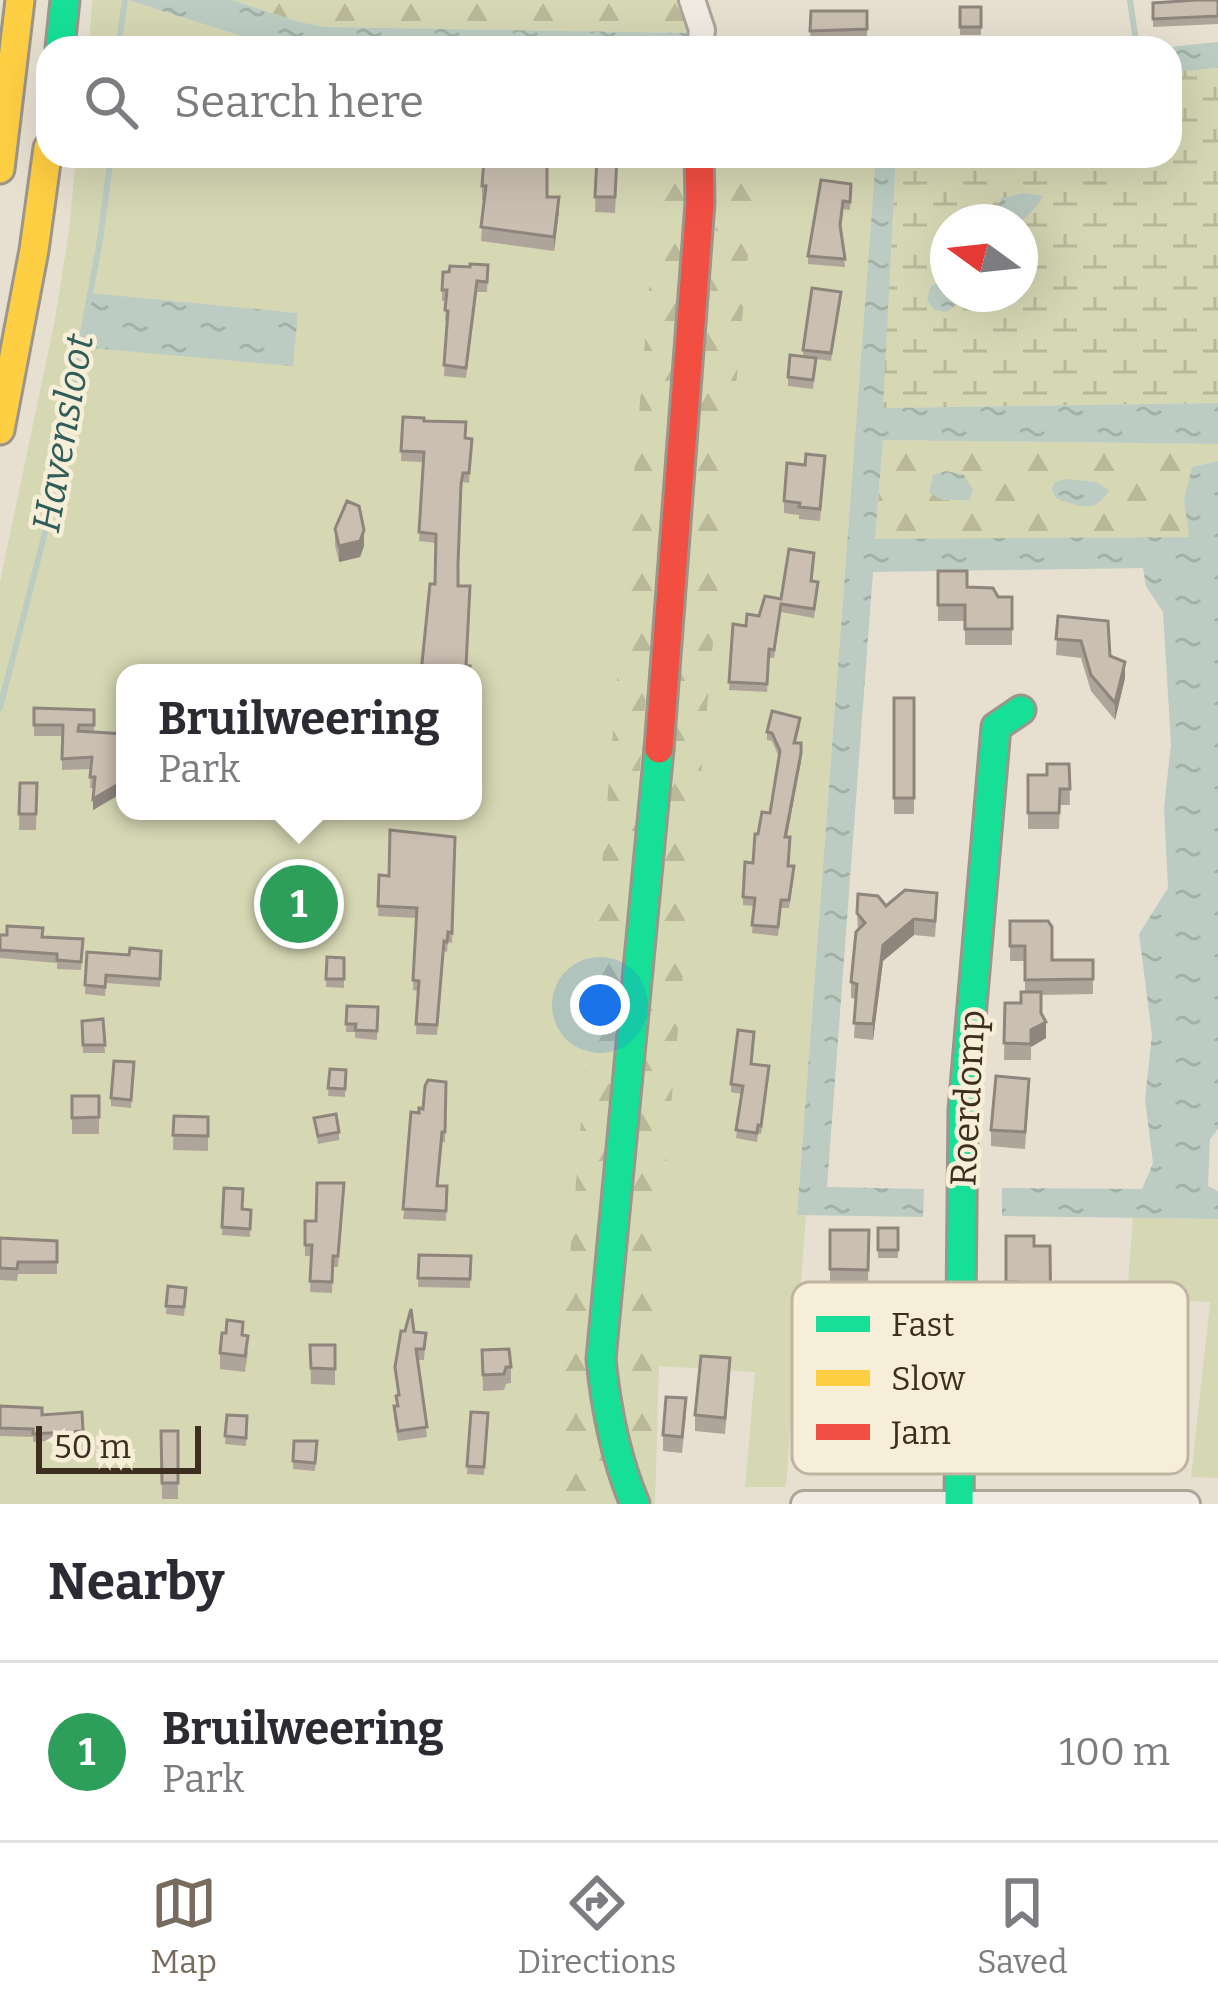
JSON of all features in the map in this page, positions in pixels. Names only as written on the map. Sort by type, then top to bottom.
[{"type":"main road","points":[[0,169],[20,0]]},
{"type":"main road","points":[[61,36],[65,0]]},
{"type":"main road","points":[[0,430],[45,168]]},
{"type":"main road","points":[[635,1504],[620,1472],[607,1422],[602,1359],[658,749],[700,168]]},
{"type":"main road","name":"Roerdomp","points":[[961,1282],[963,1110],[996,727],[1022,710]]},
{"type":"street","points":[[692,0],[700,36]]},
{"type":"street","points":[[804,1504],[1186,1504]]},
{"type":"green space","points":[[92,0],[128,0],[241,36],[90,36]]},
{"type":"green space","points":[[232,0],[697,0],[693,33],[326,27]]},
{"type":"green space","points":[[1218,68],[1218,403],[882,408],[895,168],[1182,168],[1182,71]]},
{"type":"green space","points":[[75,168],[659,168],[550,1498],[623,1501],[594,1332],[689,168],[721,168],[621,1320],[625,1414],[652,1482],[663,1196],[756,168],[875,168],[797,1214],[806,1215],[801,1282],[792,1282],[792,1405],[786,1487],[745,1487],[755,1372],[659,1366],[655,1504],[0,1504],[0,582],[55,319]],"holes":[[[90,294],[298,313],[293,365],[81,347]]]},
{"type":"green space","points":[[659,168],[689,168],[594,1332],[625,1501],[550,1499]]},
{"type":"green space","points":[[721,168],[756,168],[663,1196],[652,1486],[625,1414],[621,1320]]},
{"type":"green space","points":[[883,440],[1218,444],[1218,461],[1192,467],[1184,499],[1190,537],[875,540]]},
{"type":"green space","points":[[1133,1218],[1218,1219],[1218,1478],[1191,1477],[1210,1302],[1188,1301],[1188,1282],[1128,1282]]},
{"type":"water","points":[[128,0],[232,0],[326,27],[693,33],[693,36],[241,36]]},
{"type":"water","points":[[1218,42],[1218,68],[1182,71],[1182,46]]},
{"type":"water","points":[[875,168],[895,168],[883,408],[1218,403],[1218,444],[883,440],[875,539],[1189,537],[1184,499],[1192,467],[1218,461],[1218,1129],[1210,1139],[1208,1186],[1218,1191],[1218,1219],[1002,1216],[1002,1188],[1142,1189],[1153,1163],[1145,1099],[1152,1035],[1139,934],[1168,888],[1164,808],[1171,744],[1163,612],[1146,586],[1143,568],[873,572],[827,1187],[924,1189],[923,1217],[797,1215]]},
{"type":"water","points":[[1024,193],[1043,196],[1037,204],[999,204],[1002,198]]},
{"type":"water","points":[[90,293],[298,313],[293,366],[80,347]]},
{"type":"water","points":[[946,471],[964,475],[973,490],[969,500],[943,500],[929,493],[933,475]]},
{"type":"water","points":[[1055,482],[1096,482],[1109,490],[1098,503],[1079,506],[1056,498],[1052,489]]},
{"type":"building","points":[[1218,0],[1218,16],[1153,19],[1153,3]]},
{"type":"building","points":[[960,7],[981,7],[981,27],[960,27]]},
{"type":"building","points":[[811,11],[867,11],[867,29],[810,31]]},
{"type":"building","points":[[483,168],[547,168],[547,197],[559,197],[554,237],[481,227],[486,186],[482,186]]},
{"type":"building","points":[[596,168],[616,168],[615,197],[595,197]]},
{"type":"building","points":[[821,180],[851,184],[850,202],[843,201],[840,225],[845,259],[808,256]]},
{"type":"building","points":[[488,265],[487,282],[477,281],[466,368],[444,365],[448,311],[443,272],[449,272],[450,266]]},
{"type":"building","points":[[812,288],[841,292],[831,353],[803,350]]},
{"type":"building","points":[[790,355],[816,358],[813,380],[788,377]]},
{"type":"building","points":[[403,417],[466,422],[465,438],[472,439],[469,473],[463,473],[461,484],[458,564],[458,586],[470,586],[466,664],[422,664],[430,584],[435,584],[436,534],[419,532],[424,452],[401,451]]},
{"type":"building","points":[[806,454],[825,456],[820,509],[784,501],[787,463],[805,465]]},
{"type":"building","points":[[347,501],[359,506],[364,530],[360,541],[339,546],[335,529]]},
{"type":"building","points":[[789,549],[814,553],[811,581],[818,582],[814,609],[781,604],[774,650],[769,649],[767,684],[729,682],[733,624],[746,626],[747,614],[759,616],[765,596],[781,599]]},
{"type":"building","points":[[938,571],[967,571],[967,587],[993,588],[998,597],[1012,597],[1012,629],[965,629],[965,605],[938,605]]},
{"type":"building","points":[[1058,616],[1108,621],[1110,656],[1125,662],[1115,703],[1091,675],[1081,641],[1056,639]]},
{"type":"building","points":[[894,698],[914,698],[914,798],[894,798]]},
{"type":"building","points":[[34,708],[94,710],[94,725],[79,725],[78,731],[116,733],[116,786],[93,799],[92,757],[62,759],[63,725],[34,725]]},
{"type":"building","points":[[772,711],[800,718],[794,743],[801,743],[785,837],[790,837],[788,866],[794,866],[789,900],[781,900],[778,927],[752,925],[755,898],[743,897],[745,862],[753,863],[762,812],[770,813],[780,751],[767,732]]},
{"type":"building","points":[[1047,764],[1069,764],[1070,789],[1060,789],[1059,813],[1028,813],[1028,775],[1047,775]]},
{"type":"building","points":[[20,783],[37,783],[36,814],[19,814]]},
{"type":"building","points":[[390,830],[455,837],[452,933],[444,941],[437,1025],[416,1024],[417,908],[378,906],[379,875],[389,876]]},
{"type":"building","points":[[905,890],[937,893],[935,921],[914,919],[883,945],[873,1024],[854,1023],[857,984],[851,982],[856,932],[865,923],[857,913],[858,894],[878,896],[886,906]]},
{"type":"building","points":[[1010,921],[1048,921],[1052,960],[1093,960],[1093,979],[1025,980],[1025,946],[1010,946]]},
{"type":"building","points":[[7,926],[43,928],[42,937],[83,939],[81,962],[57,960],[57,954],[0,950],[0,935],[7,935]]},
{"type":"building","points":[[130,948],[161,951],[160,979],[106,975],[105,987],[85,985],[87,952],[129,955]]},
{"type":"building","points":[[327,957],[344,958],[344,979],[326,979]]},
{"type":"building","points":[[1021,992],[1041,992],[1046,1022],[1031,1030],[1031,1044],[1004,1043],[1005,1003],[1021,1003]]},
{"type":"building","points":[[347,1006],[378,1007],[377,1031],[355,1030],[356,1024],[346,1024]]},
{"type":"building","points":[[103,1019],[105,1045],[83,1045],[82,1021]]},
{"type":"building","points":[[738,1030],[754,1032],[751,1064],[769,1066],[757,1133],[736,1130],[743,1086],[731,1084]]},
{"type":"building","points":[[114,1061],[134,1062],[131,1100],[111,1098]]},
{"type":"building","points":[[330,1069],[346,1070],[345,1089],[328,1088]]},
{"type":"building","points":[[996,1076],[1029,1079],[1025,1132],[991,1130]]},
{"type":"building","points":[[428,1080],[446,1082],[437,1186],[447,1186],[446,1211],[403,1209],[411,1112],[423,1109]]},
{"type":"building","points":[[72,1096],[99,1096],[99,1117],[72,1118]]},
{"type":"building","points":[[336,1114],[339,1132],[318,1136],[314,1118]]},
{"type":"building","points":[[174,1116],[208,1117],[208,1136],[173,1135]]},
{"type":"building","points":[[317,1183],[344,1183],[332,1282],[310,1281],[312,1245],[305,1245],[305,1221],[316,1221]]},
{"type":"building","points":[[224,1188],[243,1189],[242,1209],[251,1210],[250,1229],[222,1227]]},
{"type":"building","points":[[878,1228],[898,1228],[898,1250],[878,1250]]},
{"type":"building","points":[[830,1230],[869,1230],[868,1270],[830,1269]]},
{"type":"building","points":[[1006,1236],[1034,1236],[1034,1246],[1050,1246],[1050,1282],[1006,1282]]},
{"type":"building","points":[[0,1238],[57,1241],[57,1262],[18,1262],[17,1269],[0,1268]]},
{"type":"building","points":[[419,1255],[471,1256],[470,1279],[418,1278]]},
{"type":"building","points":[[168,1286],[186,1288],[184,1307],[166,1306]]},
{"type":"building","points":[[411,1309],[414,1332],[426,1333],[424,1349],[416,1349],[427,1427],[398,1431],[395,1367],[401,1331],[405,1331]]},
{"type":"building","points":[[227,1320],[243,1322],[242,1335],[248,1336],[245,1356],[220,1353]]},
{"type":"building","points":[[310,1345],[335,1345],[335,1369],[311,1368]]},
{"type":"building","points":[[509,1349],[511,1367],[504,1374],[483,1375],[482,1350]]},
{"type":"building","points":[[701,1356],[730,1358],[725,1418],[695,1415]]},
{"type":"building","points":[[666,1397],[686,1398],[682,1437],[663,1435]]},
{"type":"building","points":[[0,1406],[42,1408],[42,1415],[82,1412],[83,1431],[33,1434],[33,1429],[0,1428]]},
{"type":"building","points":[[471,1412],[488,1413],[484,1467],[467,1466]]},
{"type":"building","points":[[227,1415],[247,1416],[246,1438],[225,1436]]},
{"type":"building","points":[[161,1431],[178,1431],[178,1483],[162,1483]]},
{"type":"building","points":[[294,1441],[317,1441],[315,1463],[293,1461]]},
{"type":"waterway","name":"Havensloot","points":[[120,36],[125,0]]},
{"type":"waterway","points":[[1130,0],[1135,36]]},
{"type":"waterway","name":"Havensloot","points":[[0,708],[50,513],[109,168]]},
{"type":"traffic: fast","points":[[61,36],[65,0]]},
{"type":"traffic: fast","points":[[961,1282],[963,1110],[996,727],[1021,710]]},
{"type":"traffic: fast","points":[[635,1504],[612,1433],[601,1359],[659,749]]},
{"type":"traffic: fast","points":[[959,1474],[959,1502]]},
{"type":"traffic: slow","points":[[0,169],[20,0]]},
{"type":"traffic: slow","points":[[0,430],[45,168]]},
{"type":"traffic: jam","points":[[659,749],[699,168]]},
{"type":"place","name":"Bruilweering","points":[[299,904]]}]
